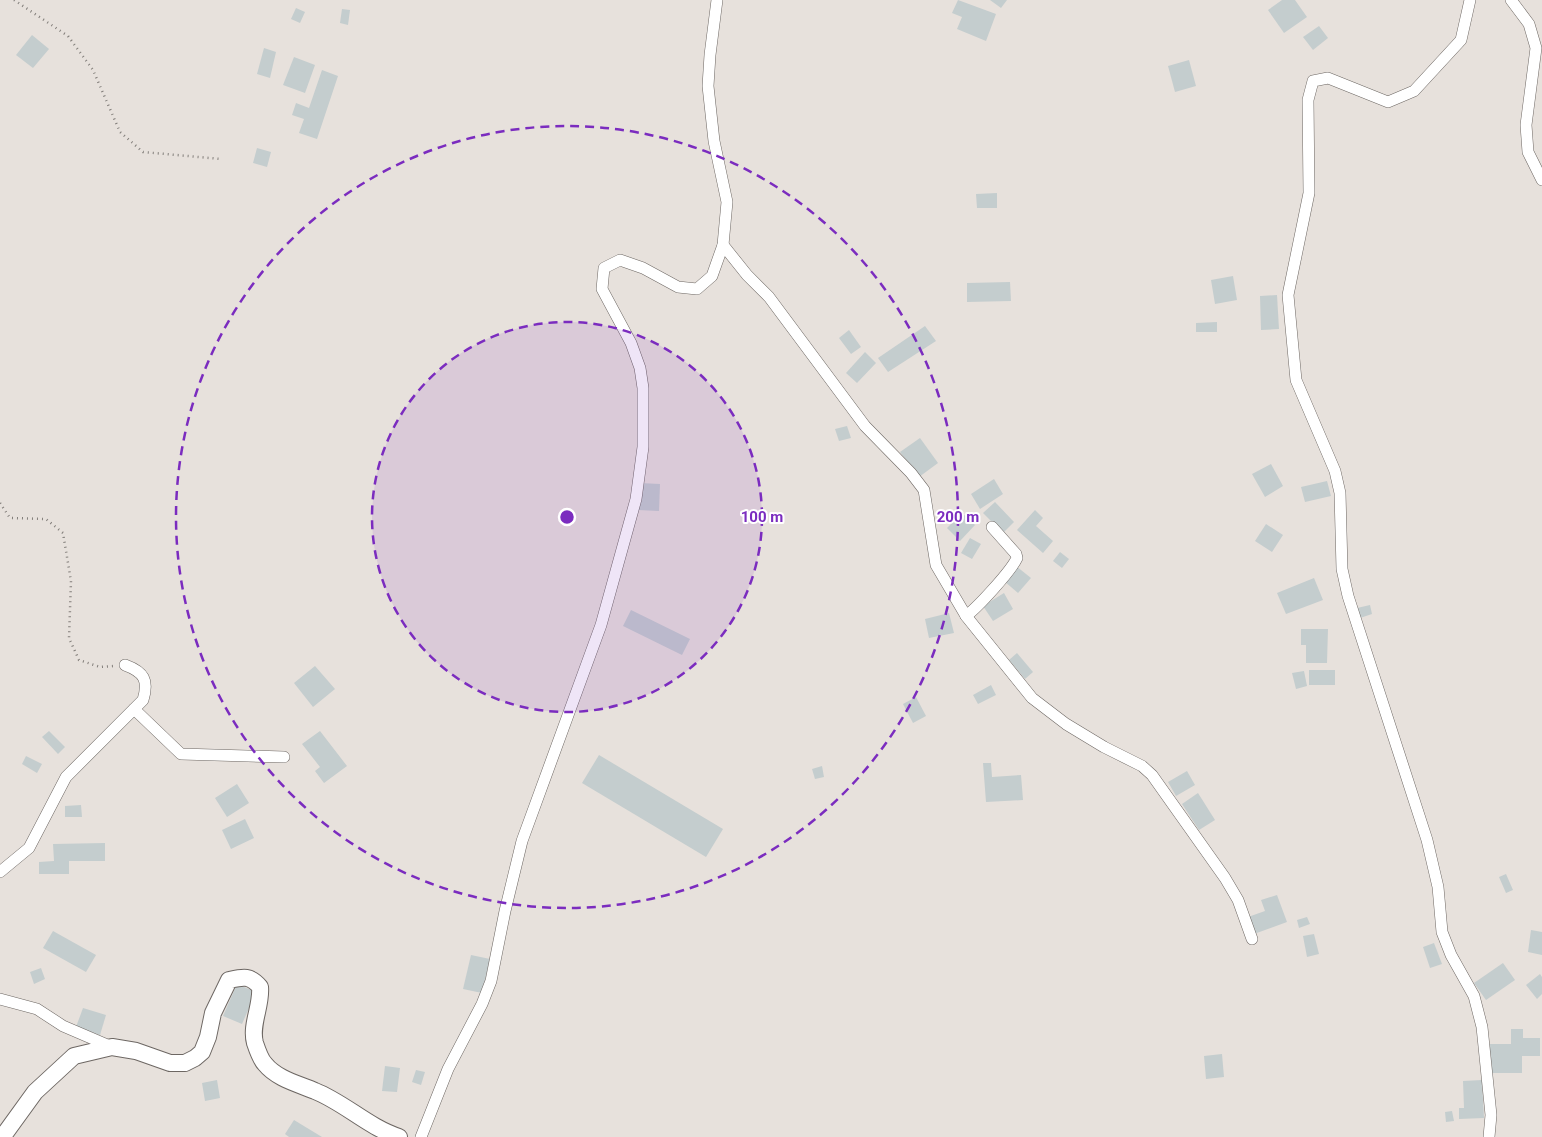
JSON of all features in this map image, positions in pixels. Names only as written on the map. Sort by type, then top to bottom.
[{"type":"street","points":[[422,1137],[448,1069],[482,1004],[491,981],[522,841],[601,625],[636,499],[643,447],[643,388],[640,368],[631,342],[602,289],[604,268],[620,260],[643,268],[678,286],[697,289],[712,276],[723,245],[727,202],[714,142],[708,86],[717,0]]},
{"type":"street","points":[[1470,0],[1461,40],[1414,91],[1388,102],[1328,78],[1313,81],[1308,100],[1308,193],[1288,295],[1296,380],[1335,471],[1338,486],[1342,569],[1348,596],[1427,840],[1438,887],[1442,932],[1451,955],[1474,996],[1482,1027],[1491,1115],[1489,1137]]},
{"type":"street","points":[[1511,0],[1529,24],[1536,48],[1526,125],[1528,152],[1542,180]]},
{"type":"street","points":[[723,245],[747,275],[769,297],[865,426],[911,473],[924,490],[936,565],[966,616],[1032,698],[1066,724],[1104,747],[1142,766],[1152,775],[1225,878],[1238,900],[1252,938]]},
{"type":"street","points":[[966,616],[974,610],[1017,558],[1016,554],[992,527]]},
{"type":"street","points":[[0,872],[29,848],[66,778],[144,700],[147,689],[144,676],[135,669],[125,666]]},
{"type":"street","points":[[134,709],[181,754],[284,757]]},
{"type":"street","points":[[0,999],[37,1009],[63,1026],[112,1047],[136,1051],[170,1063],[185,1063],[202,1052],[208,1037],[213,1013],[229,980],[251,978],[260,986],[261,996],[256,1022],[255,1042],[265,1064],[286,1080],[315,1090],[337,1101],[364,1120],[385,1132],[399,1137]]},
{"type":"street","points":[[0,1136],[6,1132],[35,1092],[74,1056],[112,1047]]},
{"type":"path","points":[[14,0],[68,36],[93,70],[120,132],[144,152],[221,159]]},
{"type":"path","points":[[0,503],[10,518],[46,519],[63,533],[71,580],[69,638],[79,660],[100,667],[125,666]]},
{"type":"building","points":[[958,0],[996,14],[986,41],[957,29],[962,17],[952,13]]},
{"type":"building","points":[[990,0],[1007,0],[1001,8]]},
{"type":"building","points":[[1282,0],[1295,0],[1307,17],[1284,33],[1268,10]]},
{"type":"building","points":[[296,8],[305,12],[300,23],[291,19]]},
{"type":"building","points":[[342,9],[350,10],[348,25],[340,23]]},
{"type":"building","points":[[1319,26],[1328,38],[1313,50],[1303,37]]},
{"type":"building","points":[[32,35],[49,49],[33,68],[16,55]]},
{"type":"building","points":[[264,48],[276,52],[270,78],[257,74]]},
{"type":"building","points":[[294,57],[315,65],[305,93],[283,85]]},
{"type":"building","points":[[1189,60],[1196,86],[1175,92],[1168,66]]},
{"type":"building","points":[[322,70],[338,76],[317,139],[299,133],[304,119],[292,115],[296,103],[309,108]]},
{"type":"building","points":[[257,148],[271,152],[267,167],[253,163]]},
{"type":"building","points":[[997,193],[997,208],[977,208],[976,194]]},
{"type":"building","points":[[1233,276],[1237,300],[1215,304],[1211,280]]},
{"type":"building","points":[[1010,282],[1011,301],[967,302],[967,283]]},
{"type":"building","points":[[1277,295],[1279,329],[1261,330],[1260,296]]},
{"type":"building","points":[[1217,322],[1217,332],[1196,332],[1196,323]]},
{"type":"building","points":[[925,326],[936,341],[888,372],[878,358]]},
{"type":"building","points":[[849,330],[861,347],[851,354],[839,338]]},
{"type":"building","points":[[865,352],[876,363],[857,383],[846,373]]},
{"type":"building","points":[[847,426],[851,438],[839,441],[835,429]]},
{"type":"building","points":[[920,438],[938,463],[919,477],[900,452]]},
{"type":"building","points":[[1271,464],[1283,486],[1265,497],[1252,474]]},
{"type":"building","points":[[994,479],[1003,494],[980,509],[971,494]]},
{"type":"building","points":[[1327,481],[1331,496],[1305,502],[1301,487]]},
{"type":"building","points":[[639,483],[660,484],[659,511],[638,510]]},
{"type":"building","points":[[995,502],[1014,522],[1003,533],[983,513]]},
{"type":"building","points":[[1035,510],[1043,518],[1036,526],[1053,541],[1043,553],[1017,530]]},
{"type":"building","points":[[962,513],[975,525],[960,541],[947,528]]},
{"type":"building","points":[[1266,524],[1283,535],[1272,552],[1255,541]]},
{"type":"building","points":[[970,538],[981,544],[972,559],[961,553]]},
{"type":"building","points":[[1060,552],[1069,559],[1062,568],[1053,561]]},
{"type":"building","points":[[1016,566],[1031,578],[1018,593],[1004,581]]},
{"type":"building","points":[[1314,578],[1323,600],[1286,614],[1277,593]]},
{"type":"building","points":[[1004,593],[1013,609],[993,621],[983,606]]},
{"type":"building","points":[[1370,605],[1372,614],[1360,618],[1357,608]]},
{"type":"building","points":[[631,610],[690,639],[682,655],[623,626]]},
{"type":"building","points":[[949,613],[954,633],[929,638],[925,619]]},
{"type":"building","points":[[1301,629],[1328,629],[1327,663],[1306,663],[1306,645],[1301,645]]},
{"type":"building","points":[[1017,653],[1033,672],[1025,679],[1009,660]]},
{"type":"building","points":[[315,666],[335,689],[313,707],[294,683]]},
{"type":"building","points":[[1309,670],[1335,670],[1335,685],[1309,685]]},
{"type":"building","points":[[1304,671],[1307,686],[1296,689],[1292,673]]},
{"type":"building","points":[[991,685],[996,695],[978,704],[973,695]]},
{"type":"building","points":[[916,697],[926,716],[913,723],[903,704]]},
{"type":"building","points":[[49,731],[65,747],[58,754],[42,737]]},
{"type":"building","points":[[320,731],[347,766],[324,783],[315,771],[320,767],[302,744]]},
{"type":"building","points":[[599,755],[723,829],[706,857],[582,783]]},
{"type":"building","points":[[26,756],[42,764],[37,773],[22,764]]},
{"type":"building","points":[[983,763],[991,763],[992,777],[1021,775],[1023,800],[986,802]]},
{"type":"building","points":[[822,766],[824,777],[815,779],[812,769]]},
{"type":"building","points":[[1187,771],[1195,785],[1176,796],[1168,782]]},
{"type":"building","points":[[237,784],[249,803],[227,817],[215,798]]},
{"type":"building","points":[[1198,793],[1215,820],[1199,830],[1182,804]]},
{"type":"building","points":[[81,805],[82,817],[65,817],[65,806]]},
{"type":"building","points":[[245,819],[254,838],[231,849],[222,830]]},
{"type":"building","points":[[105,843],[105,861],[69,861],[69,874],[39,874],[39,862],[54,861],[53,844]]},
{"type":"building","points":[[1506,874],[1513,890],[1506,893],[1499,877]]},
{"type":"building","points":[[1277,895],[1287,922],[1254,934],[1248,917],[1265,911],[1261,900]]},
{"type":"building","points":[[1307,917],[1310,924],[1299,928],[1297,920]]},
{"type":"building","points":[[1531,930],[1542,932],[1542,955],[1528,952]]},
{"type":"building","points":[[53,931],[96,955],[86,972],[43,948]]},
{"type":"building","points":[[1314,934],[1319,954],[1307,957],[1303,936]]},
{"type":"building","points":[[1434,943],[1442,964],[1430,968],[1423,947]]},
{"type":"building","points":[[471,955],[490,959],[482,993],[463,989]]},
{"type":"building","points":[[1503,963],[1515,980],[1486,1000],[1474,983]]},
{"type":"building","points":[[41,968],[45,979],[34,984],[30,972]]},
{"type":"building","points":[[1540,974],[1542,977],[1542,994],[1537,999],[1526,985]]},
{"type":"building","points":[[237,984],[256,992],[242,1024],[223,1016]]},
{"type":"building","points":[[83,1008],[106,1015],[100,1035],[76,1027]]},
{"type":"building","points":[[1511,1029],[1523,1029],[1523,1038],[1540,1038],[1540,1056],[1522,1056],[1522,1073],[1489,1073],[1489,1044],[1511,1044]]},
{"type":"building","points":[[1222,1054],[1224,1077],[1206,1079],[1204,1056]]},
{"type":"building","points":[[385,1066],[400,1068],[397,1092],[382,1091]]},
{"type":"building","points":[[416,1070],[425,1072],[421,1085],[412,1082]]},
{"type":"building","points":[[217,1080],[220,1098],[205,1101],[202,1083]]},
{"type":"building","points":[[1482,1080],[1484,1118],[1459,1119],[1459,1108],[1464,1108],[1463,1081]]},
{"type":"building","points":[[1452,1111],[1454,1121],[1446,1122],[1445,1112]]},
{"type":"building","points":[[294,1120],[322,1137],[289,1137],[285,1134]]}]
